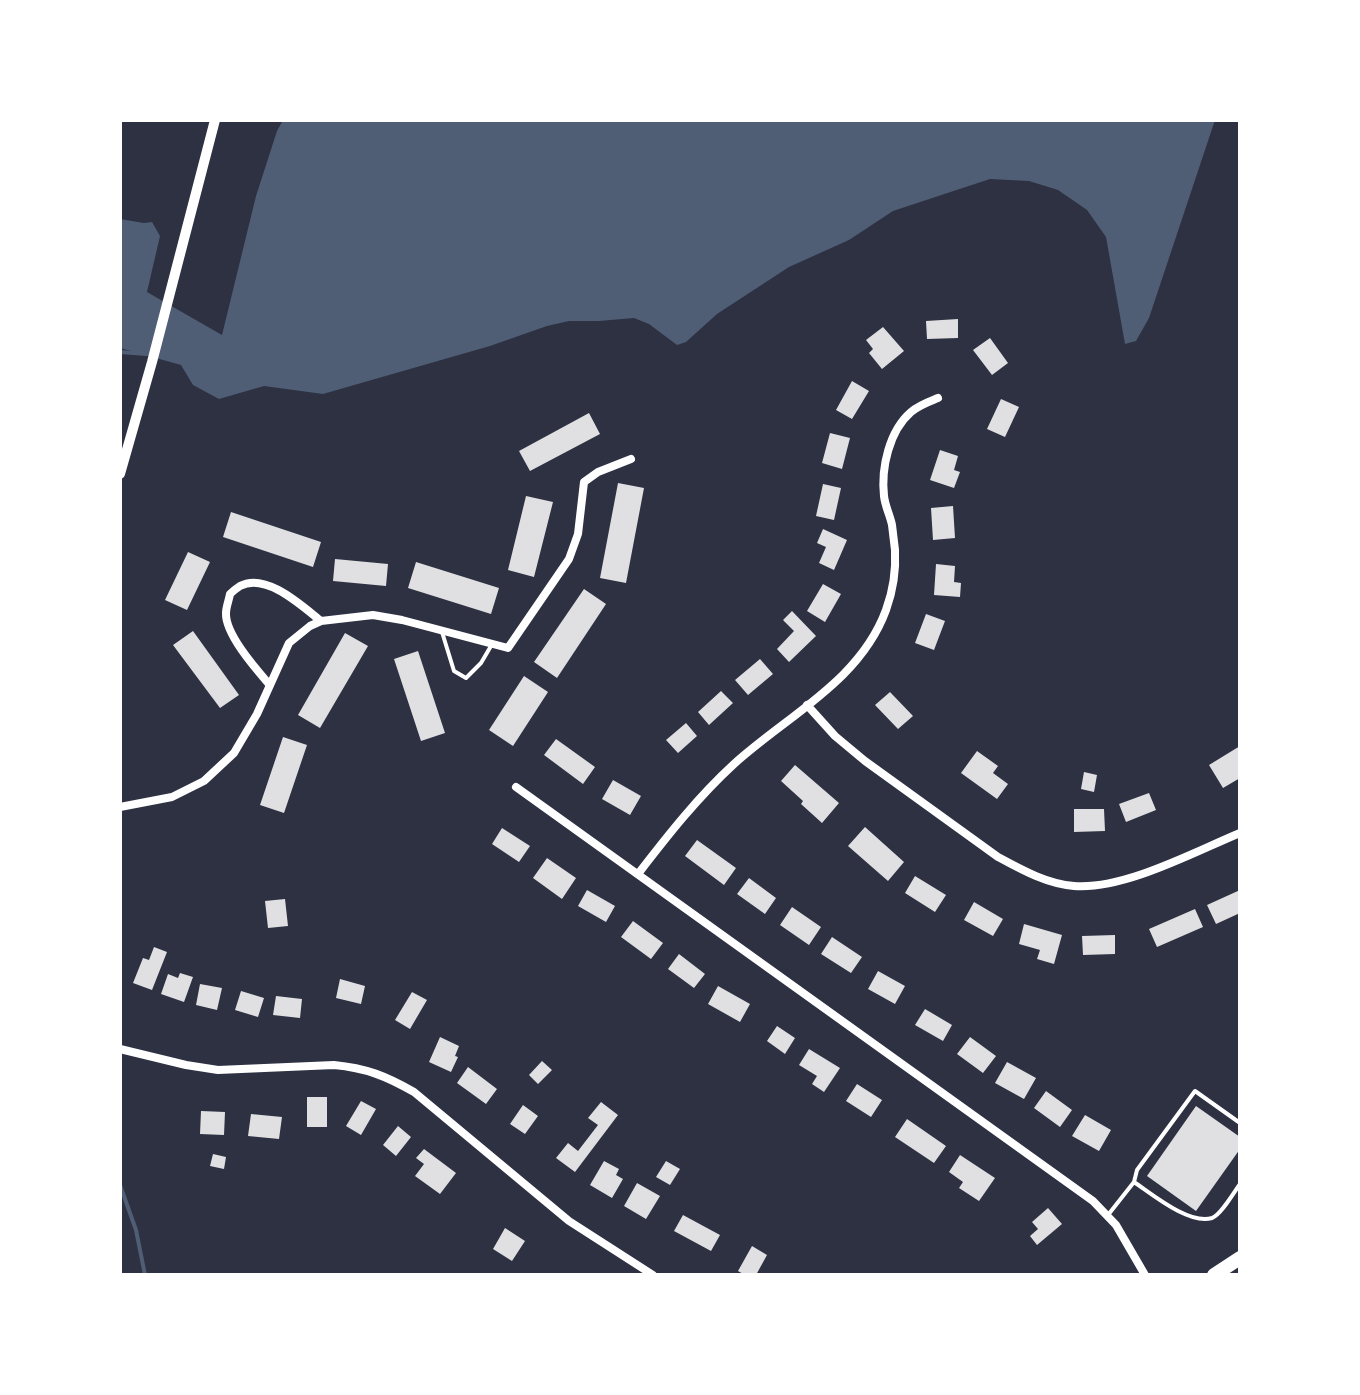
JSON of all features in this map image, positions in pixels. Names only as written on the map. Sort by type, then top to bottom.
[{"type":"main road","points":[[1214,1275],[1240,1258]]},
{"type":"street","points":[[120,474],[215,120]]},
{"type":"street","points":[[638,874],[702,794],[840,678],[872,639],[887,609],[893,581],[895,553],[892,525],[884,499],[886,455],[894,435],[909,414],[938,398]]},
{"type":"street","points":[[120,807],[172,797],[204,781],[234,753],[257,714],[289,643],[321,621],[373,615],[508,648],[569,559],[578,534],[584,482],[598,472],[631,459]]},
{"type":"street","points":[[269,684],[234,637],[225,615],[230,594],[243,584],[267,584],[321,621]]},
{"type":"street","points":[[807,705],[835,736],[865,761],[998,857],[1049,881],[1074,886],[1106,885],[1136,876],[1240,833]]},
{"type":"street","points":[[516,787],[1093,1201],[1126,1239],[1145,1275]]},
{"type":"street","points":[[120,1049],[218,1070],[334,1065],[387,1076],[414,1092],[569,1221],[653,1275]]},
{"type":"lane","points":[[441,630],[454,671],[466,678],[481,663],[492,644]]},
{"type":"lane","points":[[1108,1215],[1195,1091],[1240,1123]]},
{"type":"lane","points":[[1134,1182],[1179,1213],[1206,1218],[1219,1214],[1240,1184]]},
{"type":"water","points":[[283,120],[1215,120],[1149,318],[1136,341],[1125,344],[1106,237],[1087,210],[1058,190],[1029,181],[990,179],[893,211],[849,240],[789,267],[717,314],[686,342],[677,345],[649,324],[634,318],[569,321],[323,394],[264,386],[219,399],[193,385],[181,365],[120,348],[120,219],[152,222],[160,236],[147,292],[222,335],[256,196]]},
{"type":"building","points":[[958,319],[958,338],[927,339],[926,321]]},
{"type":"building","points":[[883,327],[904,351],[882,369],[869,353],[873,349],[866,340]]},
{"type":"building","points":[[990,338],[1008,363],[992,375],[973,350]]},
{"type":"building","points":[[852,381],[869,391],[852,419],[836,410]]},
{"type":"building","points":[[1001,399],[1019,407],[1005,437],[987,429]]},
{"type":"building","points":[[589,413],[600,434],[530,471],[519,451]]},
{"type":"building","points":[[830,433],[850,438],[842,469],[822,463]]},
{"type":"building","points":[[940,450],[958,456],[954,470],[960,472],[954,488],[930,480]]},
{"type":"building","points":[[618,483],[644,488],[626,583],[600,578]]},
{"type":"building","points":[[823,484],[841,488],[834,520],[816,516]]},
{"type":"building","points":[[526,496],[553,502],[534,577],[508,570]]},
{"type":"building","points":[[953,506],[955,538],[933,540],[931,508]]},
{"type":"building","points":[[231,512],[321,542],[313,567],[223,537]]},
{"type":"building","points":[[823,529],[847,540],[834,570],[819,563],[826,547],[817,543]]},
{"type":"building","points":[[188,552],[210,562],[187,610],[165,600]]},
{"type":"building","points":[[335,559],[388,564],[386,586],[333,581]]},
{"type":"building","points":[[416,562],[499,588],[491,614],[408,588]]},
{"type":"building","points":[[936,564],[955,566],[954,582],[961,583],[960,597],[934,595]]},
{"type":"building","points":[[823,584],[841,594],[825,622],[807,611]]},
{"type":"building","points":[[584,589],[606,604],[557,678],[534,662]]},
{"type":"building","points":[[792,611],[816,636],[789,662],[777,649],[794,631],[783,620]]},
{"type":"building","points":[[926,614],[945,621],[934,650],[915,643]]},
{"type":"building","points":[[193,631],[239,695],[220,708],[173,645]]},
{"type":"building","points":[[345,633],[368,646],[320,728],[298,715]]},
{"type":"building","points":[[418,651],[445,733],[421,741],[394,659]]},
{"type":"building","points":[[760,659],[773,674],[748,695],[735,680]]},
{"type":"building","points":[[524,676],[548,692],[513,746],[489,730]]},
{"type":"building","points":[[721,691],[733,703],[709,725],[698,712]]},
{"type":"building","points":[[890,692],[913,716],[898,729],[875,705]]},
{"type":"building","points":[[686,723],[697,736],[678,753],[666,740]]},
{"type":"building","points":[[283,737],[307,745],[284,813],[260,805]]},
{"type":"building","points":[[556,739],[595,767],[583,784],[544,755]]},
{"type":"building","points":[[1240,746],[1240,778],[1223,788],[1209,765]]},
{"type":"building","points":[[977,751],[998,766],[993,773],[1008,784],[997,799],[961,773]]},
{"type":"building","points":[[795,765],[839,803],[822,823],[781,781]]},
{"type":"building","points":[[1084,772],[1097,775],[1094,792],[1081,789]]},
{"type":"building","points":[[613,780],[641,796],[630,815],[602,799]]},
{"type":"building","points":[[1149,793],[1156,810],[1126,822],[1119,804]]},
{"type":"building","points":[[1074,809],[1104,809],[1105,831],[1074,832]]},
{"type":"building","points":[[865,827],[904,862],[888,881],[848,846]]},
{"type":"building","points":[[502,828],[530,846],[519,862],[492,844]]},
{"type":"building","points":[[697,840],[736,868],[724,885],[685,856]]},
{"type":"building","points":[[547,858],[576,878],[562,899],[533,878]]},
{"type":"building","points":[[915,876],[946,895],[935,912],[905,893]]},
{"type":"building","points":[[749,878],[776,898],[765,914],[737,894]]},
{"type":"building","points":[[587,890],[615,906],[606,922],[578,906]]},
{"type":"building","points":[[1240,890],[1240,913],[1216,924],[1207,905]]},
{"type":"building","points":[[285,899],[288,926],[268,928],[265,901]]},
{"type":"building","points":[[974,902],[1003,919],[993,936],[964,920]]},
{"type":"building","points":[[792,907],[821,927],[809,945],[780,925]]},
{"type":"building","points":[[1195,909],[1203,927],[1157,947],[1149,929]]},
{"type":"building","points":[[633,921],[663,943],[651,959],[621,937]]},
{"type":"building","points":[[1024,924],[1062,935],[1054,964],[1037,959],[1040,950],[1019,944]]},
{"type":"building","points":[[1115,935],[1115,954],[1083,955],[1082,936]]},
{"type":"building","points":[[832,937],[862,957],[851,973],[821,954]]},
{"type":"building","points":[[154,947],[167,952],[152,990],[133,983],[143,958],[149,960]]},
{"type":"building","points":[[679,954],[705,974],[694,988],[668,969]]},
{"type":"building","points":[[878,971],[905,986],[895,1004],[868,989]]},
{"type":"building","points":[[180,973],[193,977],[184,1002],[161,994],[168,974],[178,978]]},
{"type":"building","points":[[340,979],[365,986],[361,1004],[336,998]]},
{"type":"building","points":[[200,984],[222,988],[217,1010],[196,1005]]},
{"type":"building","points":[[718,986],[750,1004],[740,1022],[708,1004]]},
{"type":"building","points":[[241,991],[264,998],[258,1017],[235,1010]]},
{"type":"building","points":[[412,992],[427,1000],[410,1029],[395,1020]]},
{"type":"building","points":[[276,996],[302,999],[300,1018],[273,1015]]},
{"type":"building","points":[[925,1009],[952,1025],[943,1041],[915,1025]]},
{"type":"building","points":[[777,1026],[795,1038],[785,1054],[767,1041]]},
{"type":"building","points":[[440,1037],[459,1046],[451,1072],[429,1062]]},
{"type":"building","points":[[970,1037],[996,1056],[983,1073],[957,1054]]},
{"type":"building","points":[[809,1049],[840,1068],[824,1092],[812,1084],[817,1076],[799,1065]]},
{"type":"building","points":[[542,1061],[552,1070],[538,1084],[529,1075]]},
{"type":"building","points":[[1007,1062],[1036,1078],[1024,1099],[995,1083]]},
{"type":"building","points":[[468,1067],[497,1089],[486,1104],[457,1083]]},
{"type":"building","points":[[857,1084],[882,1100],[871,1117],[846,1101]]},
{"type":"building","points":[[1046,1091],[1072,1110],[1060,1127],[1034,1108]]},
{"type":"building","points":[[307,1097],[327,1097],[327,1127],[307,1127]]},
{"type":"building","points":[[361,1101],[376,1109],[361,1135],[346,1126]]},
{"type":"building","points":[[601,1102],[618,1115],[575,1172],[556,1158],[568,1143],[578,1151],[598,1125],[588,1118]]},
{"type":"building","points":[[523,1105],[538,1116],[525,1134],[510,1124]]},
{"type":"building","points":[[1196,1106],[1240,1137],[1240,1149],[1196,1211],[1147,1176]]},
{"type":"building","points":[[201,1111],[225,1112],[224,1135],[200,1134]]},
{"type":"building","points":[[251,1114],[282,1117],[279,1139],[248,1136]]},
{"type":"building","points":[[1085,1115],[1111,1130],[1099,1151],[1072,1136]]},
{"type":"building","points":[[907,1119],[946,1146],[934,1163],[895,1137]]},
{"type":"building","points":[[398,1126],[411,1137],[396,1156],[383,1145]]},
{"type":"building","points":[[424,1149],[456,1173],[440,1194],[415,1176],[424,1164],[416,1158]]},
{"type":"building","points":[[213,1154],[226,1157],[224,1169],[210,1166]]},
{"type":"building","points":[[960,1155],[995,1178],[979,1201],[959,1188],[963,1182],[949,1172]]},
{"type":"building","points":[[604,1161],[619,1169],[616,1175],[623,1179],[612,1198],[590,1185]]},
{"type":"building","points":[[666,1161],[680,1169],[670,1185],[656,1177]]},
{"type":"building","points":[[637,1183],[660,1196],[646,1219],[624,1206]]},
{"type":"building","points":[[1048,1208],[1062,1224],[1037,1245],[1030,1236],[1038,1229],[1032,1222]]},
{"type":"building","points":[[683,1215],[720,1235],[711,1251],[674,1231]]},
{"type":"building","points":[[505,1228],[525,1241],[512,1261],[493,1249]]},
{"type":"building","points":[[752,1246],[767,1255],[756,1275],[745,1275],[738,1271]]},
{"type":"waterway","points":[[120,352],[146,354]]},
{"type":"waterway","points":[[120,1185],[136,1230],[145,1275]]}]
